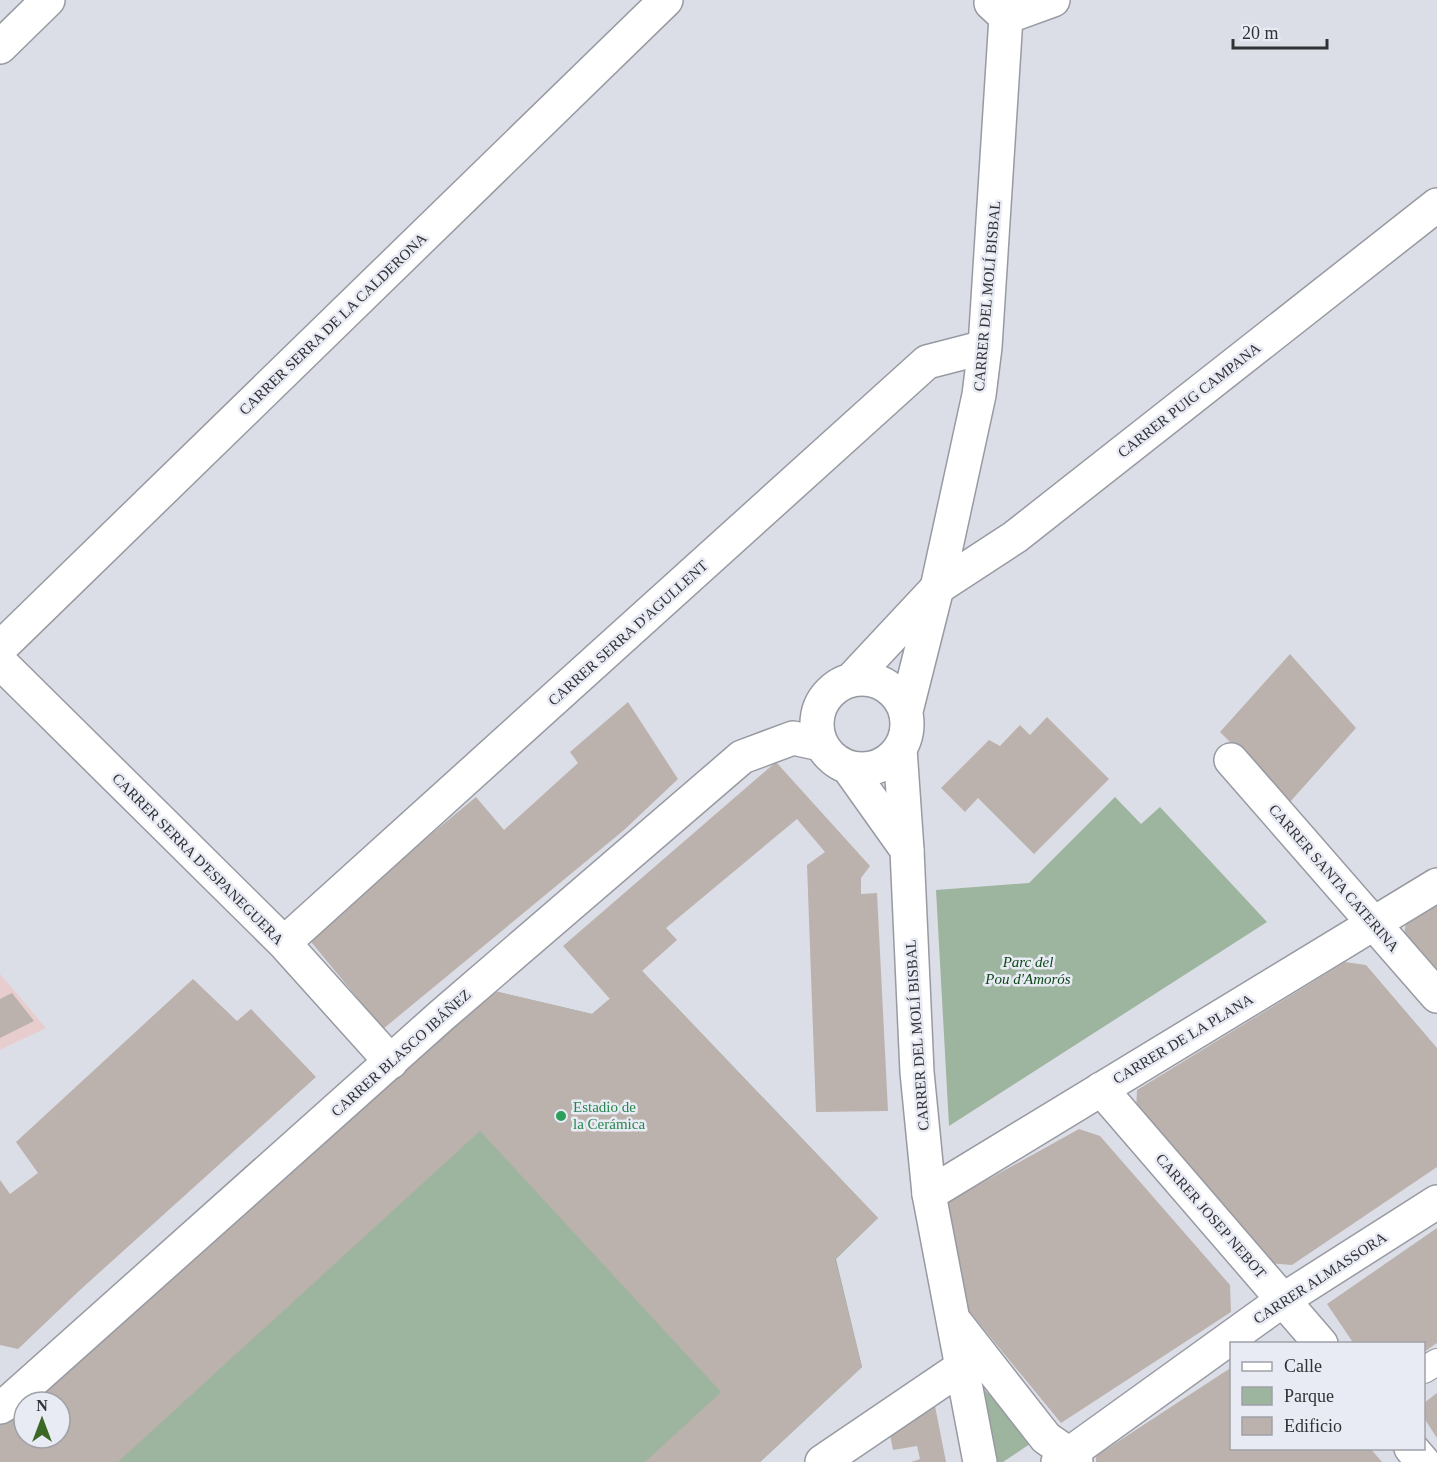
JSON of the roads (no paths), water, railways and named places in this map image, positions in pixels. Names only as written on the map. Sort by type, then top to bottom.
[{"type":"street","points":[[0,47],[48,0]]},
{"type":"street","name":"CARRER SERRA DE LA CALDERONA","points":[[0,648],[666,0]]},
{"type":"street","points":[[1000,6],[1053,0]]},
{"type":"street","name":"CARRER DEL MOLÍ BISBAL","points":[[906,711],[937,588],[979,395],[985,347],[1000,6]]},
{"type":"street","name":"CARRER PUIG CAMPANA","points":[[937,588],[1015,537],[1437,205]]},
{"type":"street","name":"CARRER SERRA D'AGULLENT","points":[[284,943],[927,362],[985,347]]},
{"type":"street","points":[[851,680],[937,588]]},
{"type":"street","name":"CARRER SERRA D'ESPANEGUERA","points":[[0,662],[284,943],[391,1062]]},
{"type":"street","points":[[848,767],[863,770],[877,767],[890,760],[900,749],[907,730],[906,711],[900,698],[890,688],[865,678],[839,685],[828,694],[817,718],[817,731],[821,744],[828,754],[848,767],[907,850]]},
{"type":"street","name":"CARRER BLASCO IBÁÑEZ","points":[[3,1397],[742,757],[793,738],[821,744]]},
{"type":"street","name":"CARRER DEL MOLÍ BISBAL","points":[[900,749],[917,1072],[930,1194],[980,1462]]},
{"type":"street","name":"CARRER SANTA CATERINA","points":[[1231,760],[1437,996]]},
{"type":"street","name":"CARRER DE LA PLANA","points":[[930,1194],[1437,885]]},
{"type":"street","name":"CARRER JOSEP NEBOT","points":[[1101,1089],[1319,1342]]},
{"type":"street","name":"CARRER ALMASSORA","points":[[1068,1459],[1283,1300],[1437,1202]]},
{"type":"street","points":[[952,1318],[1046,1438],[1068,1459]]},
{"type":"street","points":[[822,1462],[962,1366]]},
{"type":"street","points":[[1412,1450],[1423,1462]]},
{"type":"place","name":"Estadio de la Cerámica","points":[[561,1116]]},
{"type":"park label","name":"Parc del Pou d'Amorós","points":[[1028,970]]}]
